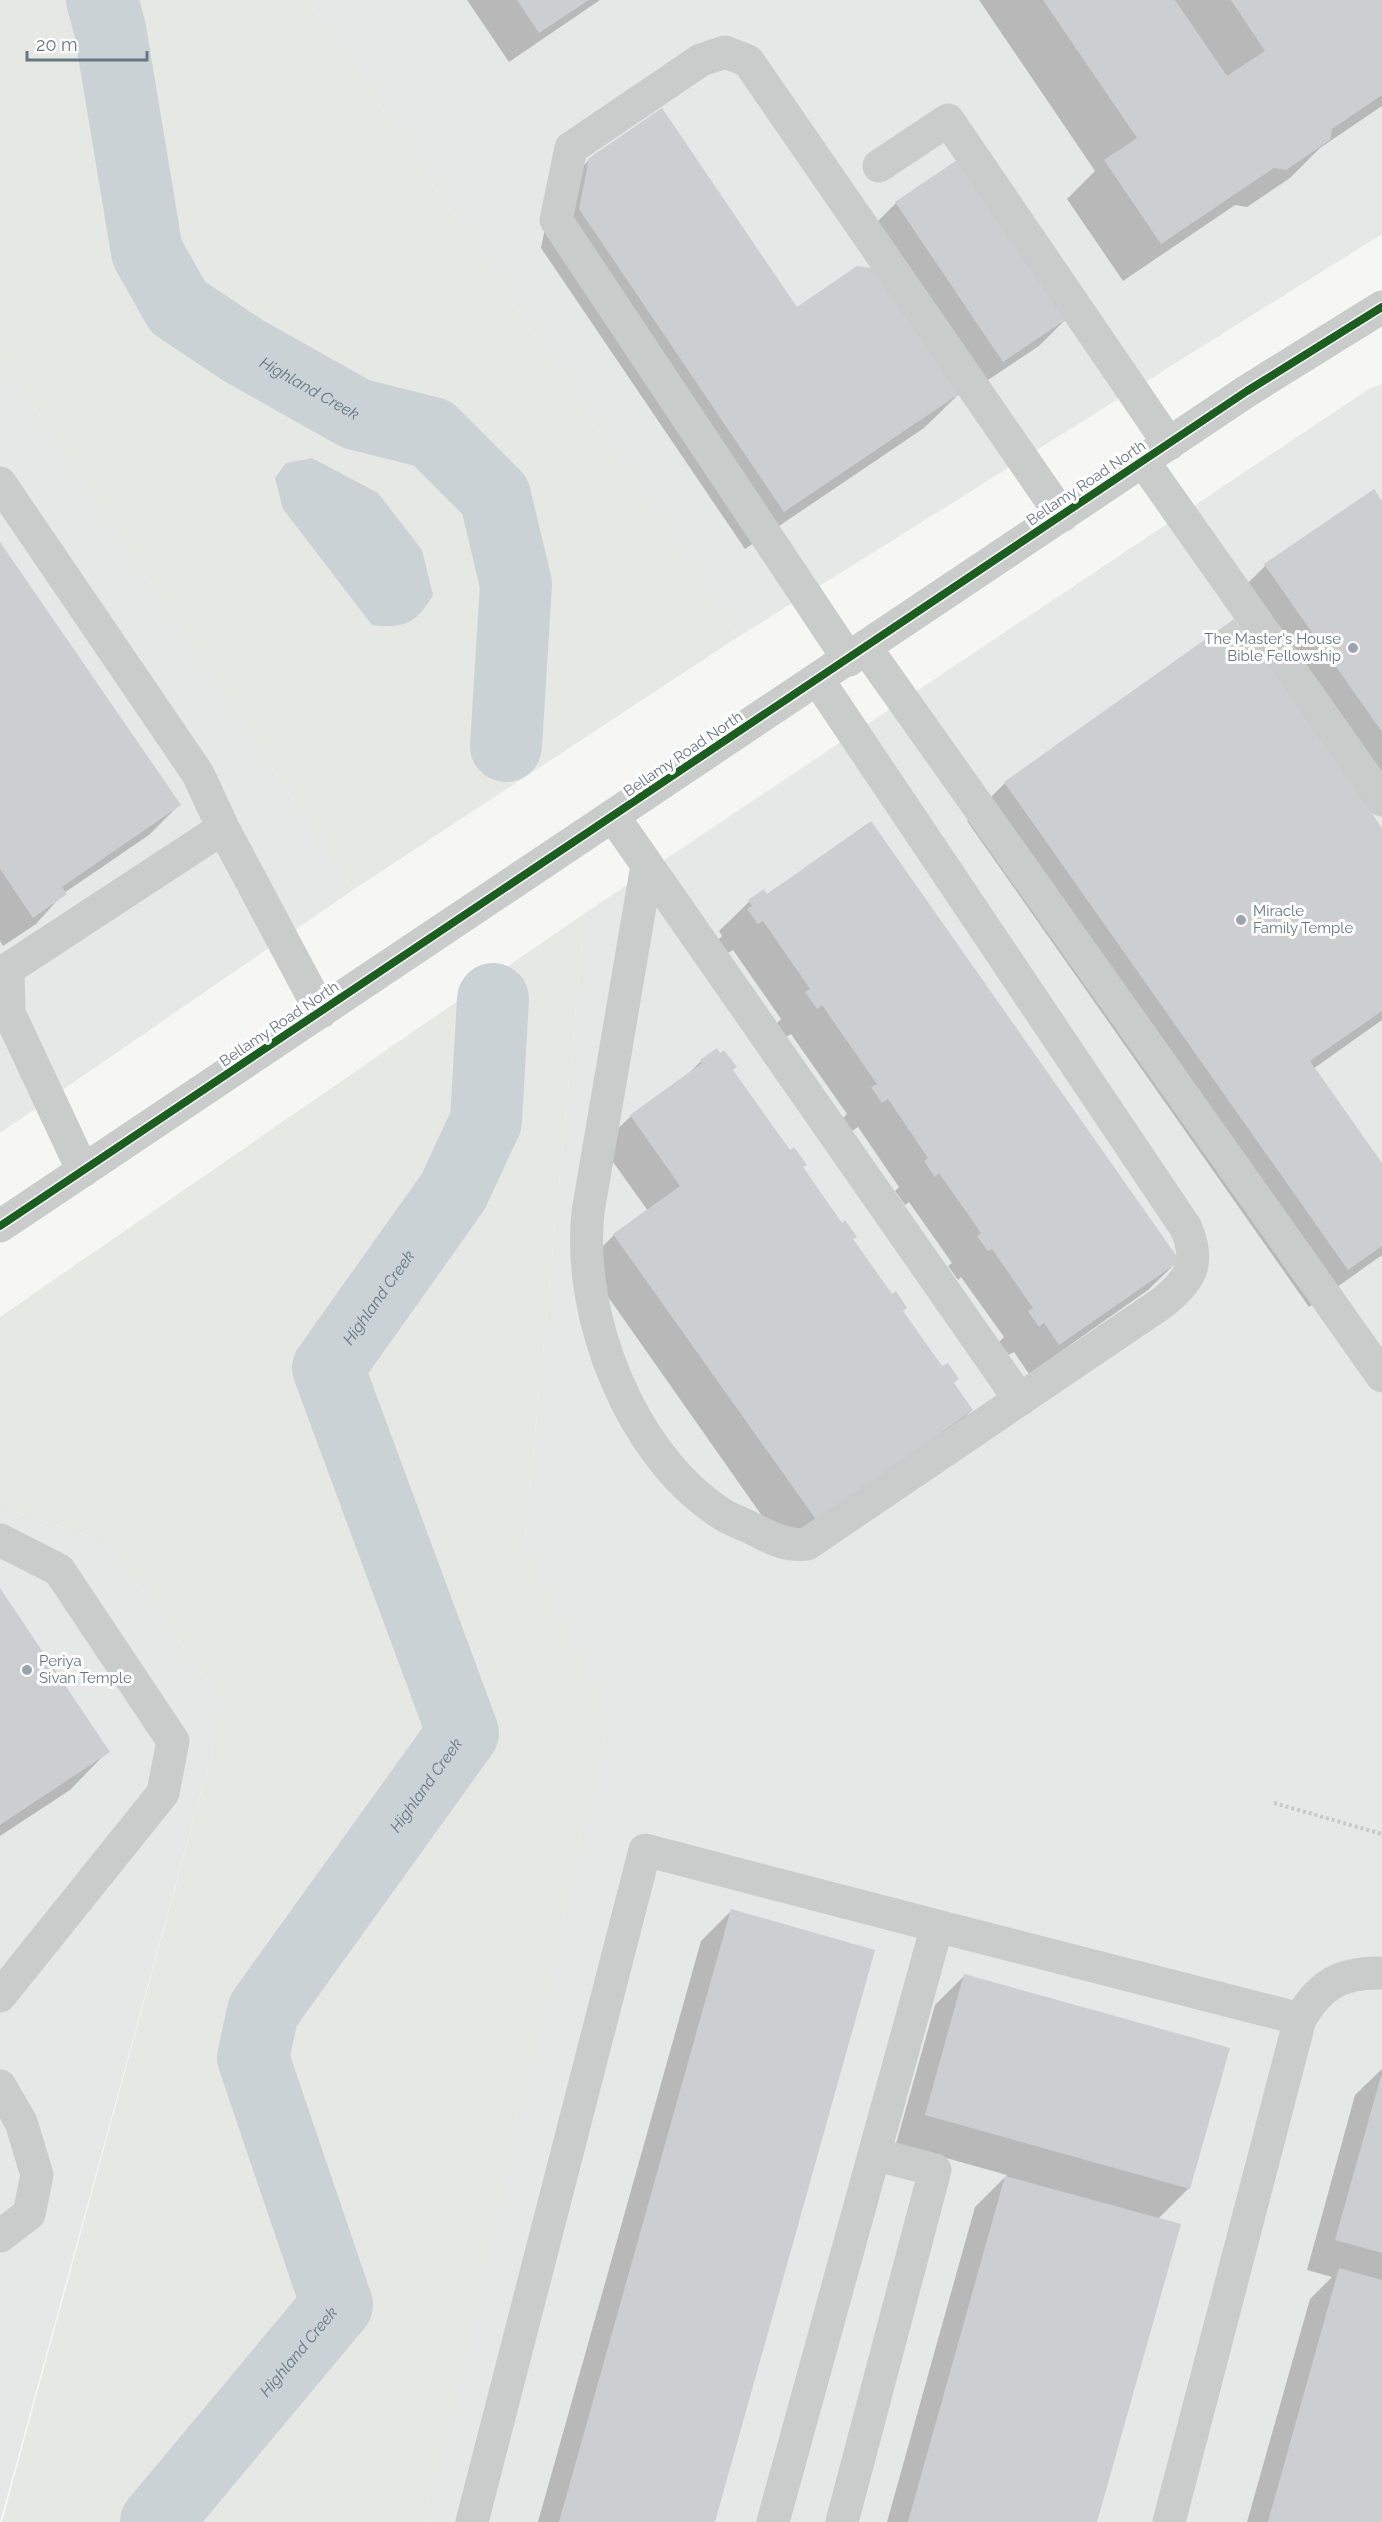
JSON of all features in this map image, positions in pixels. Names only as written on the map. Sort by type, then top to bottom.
[{"type":"street","points":[[1062,516],[748,61],[725,52],[701,60],[571,148],[556,220],[858,654],[1382,1376]]},
{"type":"street","points":[[879,166],[948,120],[1156,452],[1382,800]]},
{"type":"street","name":"Bellamy Road North","points":[[0,1226],[1248,391],[1379,315]]},
{"type":"street","points":[[0,483],[198,774],[223,828],[321,1012]]},
{"type":"street","points":[[647,865],[588,1212],[585,1257],[588,1288],[623,1396],[652,1445],[684,1484],[719,1513],[777,1541],[796,1545],[807,1544],[1174,1293],[1192,1269],[1192,1241],[1173,1208],[818,680]]},
{"type":"street","points":[[613,816],[1020,1400]]},
{"type":"street","points":[[83,1171],[5,1013],[4,963],[223,828]]},
{"type":"street","points":[[0,1540],[59,1570],[173,1741],[162,1793],[0,1996]]},
{"type":"street","points":[[472,2522],[645,1850],[1300,2019]]},
{"type":"street","points":[[773,2522],[937,1926]]},
{"type":"street","points":[[1169,2522],[1300,2019],[1312,1997],[1334,1983],[1361,1972],[1382,1973]]},
{"type":"street","points":[[0,2086],[21,2122],[37,2175],[29,2214],[0,2236]]},
{"type":"street","points":[[842,2522],[935,2170],[874,2154]]},
{"type":"path","points":[[1274,1803],[1382,1834]]},
{"type":"shaded area","points":[[0,0],[308,0],[738,637],[353,890],[0,356]]},
{"type":"shaded area","points":[[308,0],[1382,0],[1382,234],[738,637]]},
{"type":"shaded area","points":[[0,356],[353,890],[0,1133]]},
{"type":"shaded area","points":[[1382,384],[1382,2522],[424,2522],[608,1718],[524,1550],[585,913],[1369,389]]},
{"type":"shaded area","points":[[312,458],[378,493],[422,550],[433,595],[421,612],[409,622],[393,626],[372,625],[283,509],[275,478],[286,463]]},
{"type":"shaded area","points":[[585,913],[524,1550],[608,1718],[424,2522],[2,2522],[225,1705],[107,1542],[0,1507],[0,1317]]},
{"type":"shaded area","points":[[0,1507],[107,1542],[225,1705],[0,2522]]},
{"type":"building","points":[[517,0],[589,0],[539,33]]},
{"type":"building","points":[[1043,0],[1175,0],[1227,76],[1265,51],[1231,0],[1382,0],[1382,95],[1332,129],[1330,140],[1286,170],[1274,168],[1161,244],[1104,160],[1137,138]]},
{"type":"building","points":[[662,108],[797,307],[857,266],[883,270],[965,390],[784,512],[579,209],[589,158]]},
{"type":"building","points":[[963,156],[1071,316],[1003,362],[895,202]]},
{"type":"building","name":"The Master's House Bible Fellowship","points":[[1374,489],[1382,501],[1382,732],[1264,564]]},
{"type":"building","points":[[0,542],[181,805],[62,887],[67,894],[33,918],[0,869]]},
{"type":"building","name":"Miracle Family Temple","points":[[1234,619],[1382,828],[1382,1011],[1310,1061],[1382,1163],[1382,1246],[1348,1270],[1004,782]]},
{"type":"building","points":[[871,821],[1180,1261],[1059,1345],[1044,1323],[1039,1327],[1028,1311],[1033,1308],[992,1249],[988,1251],[977,1236],[981,1233],[939,1173],[935,1177],[924,1161],[928,1158],[888,1099],[882,1103],[871,1087],[877,1084],[822,1005],[817,1009],[805,992],[810,989],[763,921],[758,924],[747,909],[752,906],[748,900],[764,889],[767,894]]},
{"type":"building","points":[[717,1048],[720,1053],[724,1050],[737,1067],[733,1070],[790,1150],[794,1147],[807,1165],[803,1167],[842,1223],[845,1220],[857,1237],[853,1239],[892,1294],[896,1291],[907,1308],[903,1311],[942,1366],[948,1363],[959,1379],[954,1383],[973,1410],[817,1521],[613,1234],[680,1186],[630,1115],[702,1063],[700,1060]]},
{"type":"building","name":"Periya Sivan Temple","points":[[0,1588],[110,1752],[0,1825]]},
{"type":"building","points":[[731,1909],[875,1950],[715,2522],[559,2522]]},
{"type":"building","points":[[964,1974],[1230,2048],[1190,2189],[925,2115]]},
{"type":"building","points":[[1382,2076],[1382,2253],[1335,2240]]},
{"type":"building","points":[[1005,2176],[1181,2224],[1097,2522],[908,2522]]},
{"type":"building","points":[[1339,2268],[1382,2280],[1382,2522],[1268,2522]]},
{"type":"waterway","name":"Highland Creek","points":[[102,0],[110,29],[147,252],[178,307],[244,351],[356,414],[432,433],[495,496],[516,584],[506,746]]},
{"type":"waterway","name":"Highland Creek","points":[[156,2522],[337,2305],[253,2058],[263,2011],[463,1733],[328,1368],[453,1192],[486,1121],[493,999]]},
{"type":"cycle path","points":[[0,1226],[1247,391],[1382,307]]},
{"type":"place","name":"The Master's House Bible Fellowship","points":[[1353,648]]},
{"type":"place","name":"Miracle Family Temple","points":[[1241,920]]},
{"type":"place","name":"Periya Sivan Temple","points":[[27,1670]]}]
